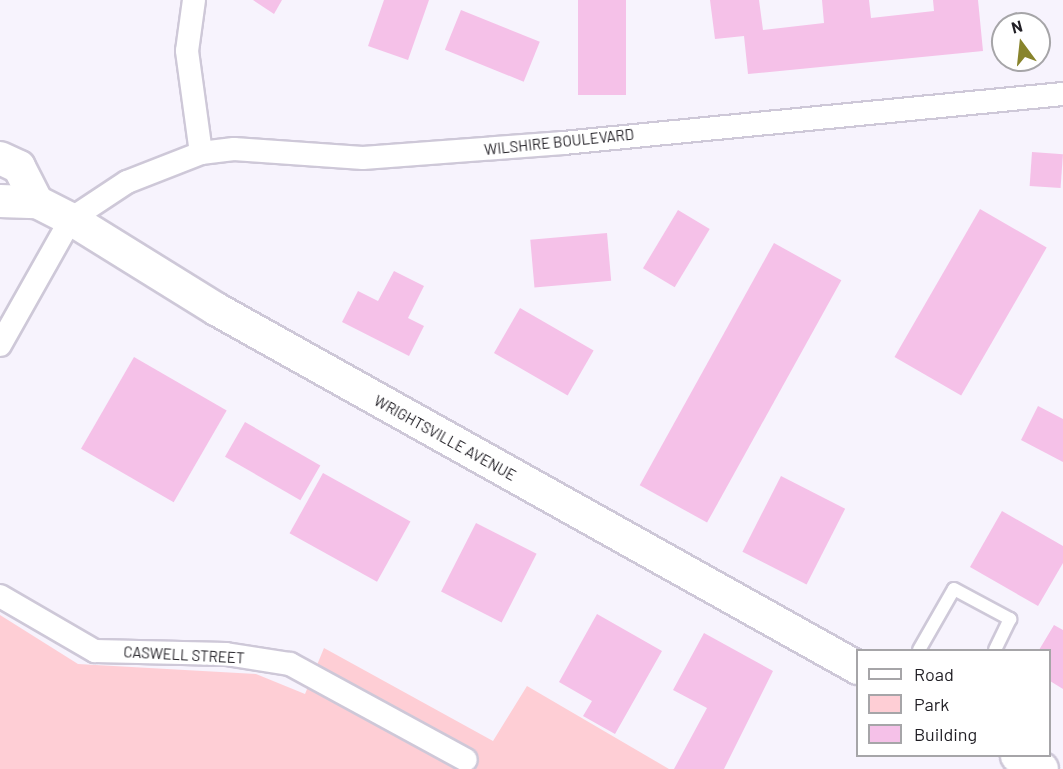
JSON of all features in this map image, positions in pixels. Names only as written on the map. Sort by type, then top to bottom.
[{"type":"street","points":[[194,0],[187,51],[201,153]]},
{"type":"street","name":"WILSHIRE BOULEVARD","points":[[71,219],[127,182],[201,153],[234,149],[363,159],[1063,94]]},
{"type":"street","points":[[0,158],[18,167],[37,202]]},
{"type":"street","name":"WRIGHTSVILLE AVENUE","points":[[0,201],[37,202],[71,219],[216,309],[856,667]]},
{"type":"street","points":[[0,345],[71,219]]},
{"type":"street","name":"CASWELL STREET","points":[[0,596],[95,651],[226,654],[290,664],[466,760]]},
{"type":"street","points":[[1019,757],[1041,769]]},
{"type":"lane","points":[[920,649],[954,589],[1010,619],[995,649]]},
{"type":"green space","points":[[0,615],[78,664],[256,674],[305,694],[324,648],[493,741],[527,686],[669,769],[0,769]]},
{"type":"building","points":[[253,0],[282,0],[274,14]]},
{"type":"building","points":[[384,0],[429,0],[408,60],[368,46]]},
{"type":"building","points":[[578,0],[626,0],[626,95],[578,95]]},
{"type":"building","points":[[710,0],[759,0],[763,30],[824,23],[822,0],[869,0],[871,18],[934,11],[933,0],[978,0],[983,51],[748,74],[744,36],[715,39]]},
{"type":"building","points":[[461,10],[540,42],[524,82],[445,50]]},
{"type":"building","points":[[1032,152],[1063,154],[1061,188],[1030,186]]},
{"type":"building","points":[[980,209],[1047,247],[961,396],[894,357]]},
{"type":"building","points":[[678,210],[710,229],[675,287],[643,268]]},
{"type":"building","points":[[607,233],[611,281],[534,288],[530,240]]},
{"type":"building","points":[[774,243],[841,280],[707,523],[640,485]]},
{"type":"building","points":[[394,271],[424,286],[408,318],[424,326],[409,356],[342,322],[358,291],[378,301]]},
{"type":"building","points":[[520,308],[594,350],[568,396],[494,353]]},
{"type":"building","points":[[134,357],[227,410],[174,502],[81,449]]},
{"type":"building","points":[[1038,406],[1063,419],[1063,462],[1021,440]]},
{"type":"building","points":[[245,422],[320,465],[300,500],[225,457]]},
{"type":"building","points":[[323,473],[410,521],[377,582],[290,533]]},
{"type":"building","points":[[781,476],[845,509],[807,584],[742,552]]},
{"type":"building","points":[[1002,511],[1063,546],[1063,563],[1038,606],[970,567]]},
{"type":"building","points":[[476,523],[537,554],[502,622],[441,592]]},
{"type":"building","points":[[597,614],[662,651],[615,734],[583,716],[592,701],[559,682]]},
{"type":"building","points":[[1054,625],[1063,630],[1063,689],[1051,682],[1051,649],[1040,649]]},
{"type":"building","points":[[704,633],[773,671],[724,769],[674,769],[707,708],[673,690]]}]
